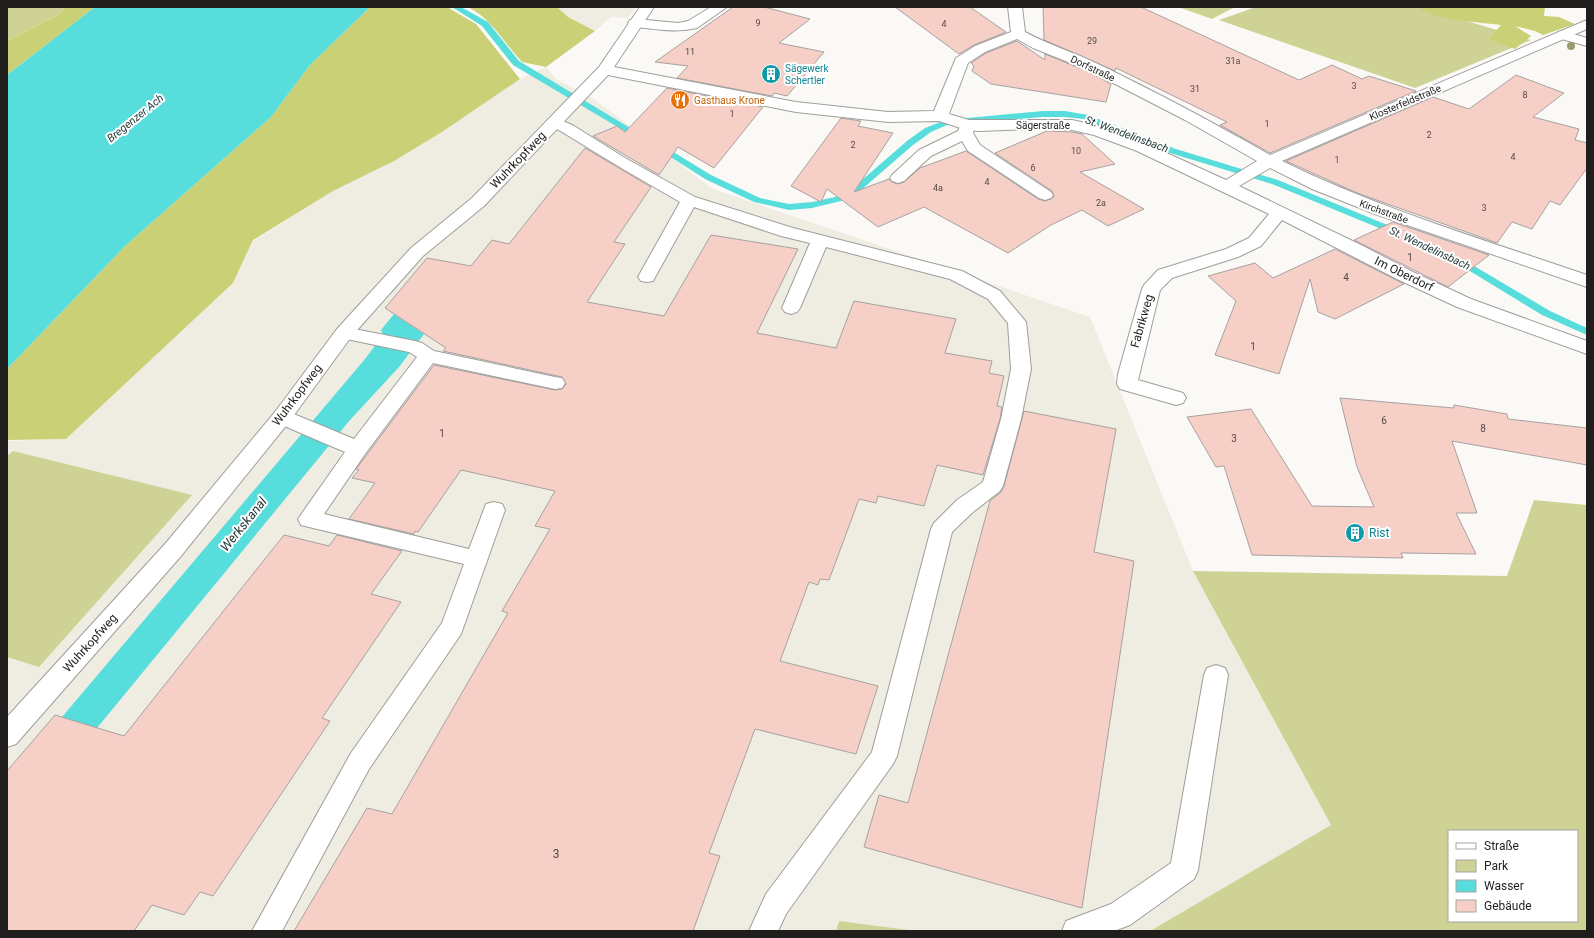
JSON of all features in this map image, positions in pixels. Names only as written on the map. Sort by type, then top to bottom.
[{"type":"street","name":"Wuhrkopfweg","points":[[7,736],[291,420],[344,333],[417,252],[478,202],[605,70],[647,7]]},
{"type":"street","points":[[944,117],[961,61],[980,49],[1018,34],[1015,7]]},
{"type":"street","name":"Klosterfeldstraße","points":[[1230,184],[1265,163],[1587,24]]},
{"type":"street","name":"Dorfstraße","points":[[1018,34],[1038,45],[1093,67],[1191,117]]},
{"type":"street","name":"Sägerstraße","points":[[605,70],[796,107],[888,117],[944,117],[966,129],[1072,125],[1099,131],[1230,184]]},
{"type":"street","name":"Kirchstraße","points":[[1191,117],[1265,163],[1318,185],[1381,210],[1587,281]]},
{"type":"street","name":"Im Oberdorf","points":[[1230,184],[1279,212],[1406,276],[1464,303],[1587,348]]},
{"type":"street","name":"Fabrikweg","points":[[1176,398],[1127,384],[1128,374],[1151,289],[1165,274],[1232,253],[1255,242],[1279,212]]},
{"type":"lane","points":[[635,23],[678,27],[692,25],[720,7]]},
{"type":"lane","points":[[1563,35],[1587,42]]},
{"type":"lane","points":[[561,115],[570,129],[619,161],[689,200],[787,232],[956,275],[994,295],[1017,322],[1021,369],[1011,418],[992,486],[966,506],[942,529],[884,756],[776,904],[763,931]]},
{"type":"lane","points":[[898,178],[925,153],[966,129],[974,148],[1045,195]]},
{"type":"lane","points":[[647,277],[689,200]]},
{"type":"lane","points":[[791,308],[820,240]]},
{"type":"lane","points":[[344,333],[373,338],[422,352],[555,383]]},
{"type":"lane","points":[[422,352],[349,445],[309,519],[476,559]]},
{"type":"lane","points":[[291,420],[349,445]]},
{"type":"lane","points":[[266,931],[360,761],[453,627],[494,510]]},
{"type":"lane","points":[[1076,931],[1120,916],[1184,870],[1216,674]]},
{"type":"shaded area","points":[[557,7],[637,7],[628,18],[611,17],[595,31],[568,17]]},
{"type":"shaded area","points":[[546,67],[556,79],[591,97],[713,189],[1090,317],[1193,571],[1331,825],[1150,931],[917,931],[839,921],[836,931],[7,931],[7,441],[66,439],[233,283],[253,241],[333,191],[394,161],[442,132],[520,79]]},
{"type":"green space","points":[[7,7],[67,7],[56,16],[7,41]]},
{"type":"green space","points":[[67,7],[95,7],[7,75],[7,41],[56,16]]},
{"type":"green space","points":[[370,7],[447,7],[476,24],[520,79],[442,132],[394,161],[333,191],[253,240],[233,283],[66,439],[7,440],[7,369],[125,246],[271,117],[310,65]]},
{"type":"green space","points":[[468,7],[557,7],[568,17],[595,31],[546,67],[522,62],[491,25]]},
{"type":"green space","points":[[1178,7],[1235,7],[1212,19]]},
{"type":"green space","points":[[1256,7],[1419,7],[1531,40],[1415,88],[1219,20]]},
{"type":"green space","points":[[1419,7],[1545,7],[1544,16],[1559,17],[1575,24],[1543,35],[1535,31],[1515,26],[1531,36],[1515,49],[1489,39],[1501,25],[1446,18],[1425,12]]},
{"type":"green space","points":[[13,451],[192,495],[39,667],[7,657],[7,456]]},
{"type":"green space","points":[[1534,500],[1587,505],[1587,931],[1150,931],[1331,825],[1193,571],[1507,576]]},
{"type":"green space","points":[[839,921],[917,931],[836,931]]},
{"type":"water","name":"Bregenzer Ach","points":[[95,7],[370,7],[310,65],[271,117],[125,246],[7,369],[7,75]]},
{"type":"water","name":"Werkskanal","points":[[394,314],[424,334],[399,367],[350,420],[97,728],[62,717],[365,359],[383,335],[381,330]]},
{"type":"building","points":[[733,7],[764,7],[810,19],[779,43],[824,52],[787,96],[774,93],[772,96],[677,78],[688,66],[655,62]]},
{"type":"building","points":[[895,7],[970,7],[1006,32],[974,45],[959,54]]},
{"type":"building","points":[[1043,7],[1141,7],[1299,80],[1332,65],[1362,79],[1369,76],[1416,91],[1270,153],[1220,125],[1227,122],[1116,68],[1115,71],[1044,40]]},
{"type":"building","points":[[1017,41],[1045,60],[1045,54],[1087,71],[1111,84],[1106,102],[991,84],[972,71],[974,66],[971,63],[986,53]]},
{"type":"building","points":[[1516,75],[1564,93],[1533,117],[1579,129],[1575,140],[1587,143],[1587,168],[1560,205],[1550,201],[1532,229],[1512,222],[1497,243],[1357,193],[1286,161],[1433,97],[1469,109]]},
{"type":"building","points":[[667,88],[763,107],[714,168],[678,147],[659,175],[593,136],[617,126],[625,132]]},
{"type":"building","points":[[841,118],[861,121],[858,126],[893,133],[854,192],[889,179],[898,184],[904,182],[920,168],[966,151],[1038,199],[1045,201],[1054,196],[1052,191],[995,153],[1047,131],[1072,132],[1082,134],[1115,164],[1080,172],[1144,209],[1108,226],[1082,210],[1051,225],[1008,253],[924,207],[878,227],[827,189],[821,202],[791,186]]},
{"type":"building","points":[[585,148],[651,187],[614,242],[625,244],[587,302],[664,316],[711,235],[798,249],[757,333],[836,348],[854,301],[956,319],[945,353],[992,361],[989,373],[1004,376],[997,406],[1002,407],[1000,419],[983,475],[937,465],[924,506],[878,496],[876,503],[859,499],[829,580],[820,579],[818,585],[809,582],[780,661],[878,686],[856,754],[755,729],[709,853],[720,856],[693,931],[294,931],[367,808],[392,814],[508,613],[502,611],[550,529],[535,526],[555,491],[461,470],[418,532],[415,531],[414,534],[349,519],[375,483],[352,478],[359,470],[356,469],[434,365],[555,390],[562,389],[566,384],[562,377],[443,351],[446,348],[385,308],[427,258],[471,266],[492,240],[509,244]]},
{"type":"building","points":[[1393,222],[1489,255],[1448,287],[1354,240]]},
{"type":"building","points":[[1335,249],[1404,284],[1335,319],[1318,312],[1310,279],[1279,374],[1215,355],[1236,301],[1208,276],[1255,263],[1273,278]]},
{"type":"building","points":[[1340,398],[1454,408],[1454,405],[1507,414],[1508,419],[1587,428],[1587,465],[1452,441],[1477,513],[1456,513],[1476,554],[1401,553],[1403,558],[1252,555],[1224,466],[1216,467],[1187,417],[1251,409],[1312,506],[1374,507],[1357,467]]},
{"type":"building","points":[[1024,411],[1116,429],[1094,552],[1134,561],[1082,908],[864,847],[879,795],[908,803],[990,501],[1001,492],[1004,486]]},
{"type":"building","points":[[284,535],[329,546],[337,535],[402,551],[371,594],[401,602],[322,718],[330,721],[213,896],[200,892],[184,915],[152,905],[134,931],[7,931],[7,771],[55,715],[124,736]]},
{"type":"waterway","points":[[456,7],[485,24],[516,63],[641,137]]},
{"type":"waterway","name":"St. Wendelinsbach","points":[[659,147],[708,177],[757,200],[789,207],[812,205],[838,199],[858,188],[910,143],[928,130],[946,123],[1043,114],[1065,114],[1085,117],[1173,151],[1275,182],[1399,233]]},
{"type":"waterway","name":"St. Wendelinsbach","points":[[1459,260],[1546,313],[1587,332]]},
{"type":"place","name":"Sägewerk Schertler","points":[[771,74]]},
{"type":"place","name":"Gasthaus Krone","points":[[680,100]]},
{"type":"place","name":"Rist","points":[[1355,533]]}]
